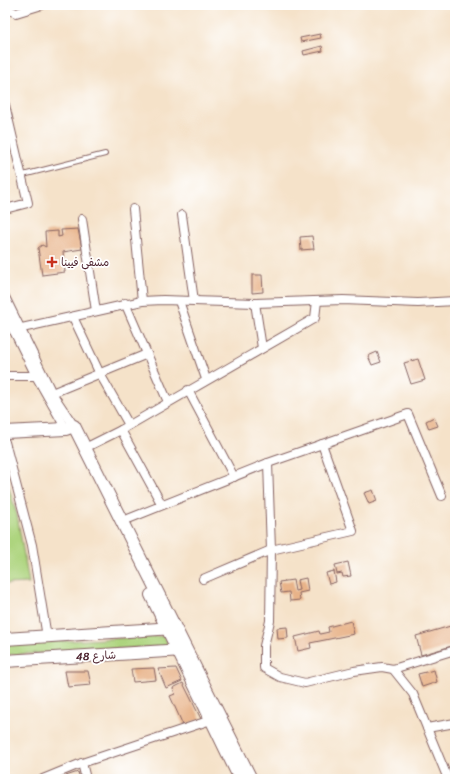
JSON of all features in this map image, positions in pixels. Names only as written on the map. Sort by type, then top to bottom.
[{"type":"main road","points":[[5,432],[70,428]]},
{"type":"main road","points":[[70,428],[85,448],[123,521],[240,779]]},
{"type":"main road","points":[[70,428],[116,525],[172,628]]},
{"type":"main road","name":"48 شارع","points":[[5,639],[172,628]]},
{"type":"main road","points":[[182,651],[251,779]]},
{"type":"main road","name":"48 شارع","points":[[5,661],[182,651]]},
{"type":"street","points":[[5,8],[16,13],[42,5]]},
{"type":"street","points":[[5,105],[23,175],[28,203],[5,208]]},
{"type":"street","points":[[133,209],[142,301]]},
{"type":"street","points":[[182,215],[194,301]]},
{"type":"street","points":[[82,220],[96,310]]},
{"type":"street","points":[[5,297],[36,376],[70,428]]},
{"type":"street","points":[[17,329],[73,317],[96,310],[142,301],[255,303],[317,301],[418,303],[455,300]]},
{"type":"street","points":[[179,301],[206,379]]},
{"type":"street","points":[[85,448],[121,430],[206,379],[315,318],[317,301]]},
{"type":"street","points":[[255,303],[262,348]]},
{"type":"street","points":[[126,304],[168,402]]},
{"type":"street","points":[[6,317],[17,329],[70,428]]},
{"type":"street","points":[[73,317],[100,374],[129,425]]},
{"type":"street","points":[[52,393],[147,354]]},
{"type":"street","points":[[5,376],[36,376]]},
{"type":"street","points":[[188,390],[234,477]]},
{"type":"street","points":[[123,521],[268,463],[408,414],[442,496]]},
{"type":"street","points":[[121,430],[162,505]]},
{"type":"street","points":[[5,442],[32,545],[47,637]]},
{"type":"street","points":[[203,580],[271,550],[353,531],[322,444]]},
{"type":"street","points":[[268,463],[271,550],[270,621],[264,646],[264,668],[280,677],[305,683],[354,670],[382,667],[393,669],[455,650]]},
{"type":"street","points":[[393,669],[413,694],[448,779]]},
{"type":"street","points":[[44,779],[82,763],[212,720]]},
{"type":"street","points":[[427,728],[455,723]]},
{"type":"street","points":[[82,763],[86,779]]},
{"type":"lane","points":[[23,175],[105,154]]},
{"type":"green space","points":[[5,474],[17,515],[29,583],[5,584]]},
{"type":"green space","points":[[164,636],[169,646],[5,655],[5,644]]},
{"type":"building","points":[[320,34],[321,38],[301,42],[300,38]]},
{"type":"building","points":[[322,46],[323,51],[304,55],[303,51]]},
{"type":"building","name":"مشفى فيينا","points":[[78,229],[82,249],[63,252],[65,272],[42,275],[38,248],[42,245],[46,247],[45,232],[58,231],[58,237],[62,236],[61,230]]},
{"type":"building","points":[[312,236],[314,249],[301,250],[300,237]]},
{"type":"building","points":[[252,275],[262,275],[263,292],[252,293]]},
{"type":"building","points":[[377,352],[381,362],[372,365],[368,356]]},
{"type":"building","points":[[418,359],[425,380],[411,384],[404,363]]},
{"type":"building","points":[[434,417],[438,426],[429,429],[426,421]]},
{"type":"building","points":[[373,490],[377,501],[369,504],[364,493]]},
{"type":"building","points":[[348,562],[351,576],[343,577],[342,573],[337,574],[335,565]]},
{"type":"building","points":[[334,571],[336,582],[329,584],[326,573]]},
{"type":"building","points":[[306,578],[308,591],[299,593],[300,600],[290,601],[289,592],[281,593],[279,582],[293,580],[295,591],[299,590],[297,580]]},
{"type":"building","points":[[351,621],[354,634],[310,643],[311,648],[298,651],[295,637],[319,631],[320,634],[329,632],[328,627]]},
{"type":"building","points":[[454,625],[455,645],[421,655],[416,636]]},
{"type":"building","points":[[287,627],[288,638],[278,639],[277,628]]},
{"type":"building","points":[[154,668],[156,680],[133,682],[131,669]]},
{"type":"building","points":[[176,668],[182,681],[166,688],[158,669]]},
{"type":"building","points":[[434,670],[437,682],[422,687],[418,674]]},
{"type":"building","points":[[65,671],[88,671],[91,685],[68,687]]},
{"type":"building","points":[[183,683],[201,719],[183,725],[170,696],[175,694],[173,688]]},
{"type":"building","points":[[78,772],[80,779],[67,779],[66,776]]},
{"type":"place","name":"مشفى فيينا","points":[[52,262]]}]
